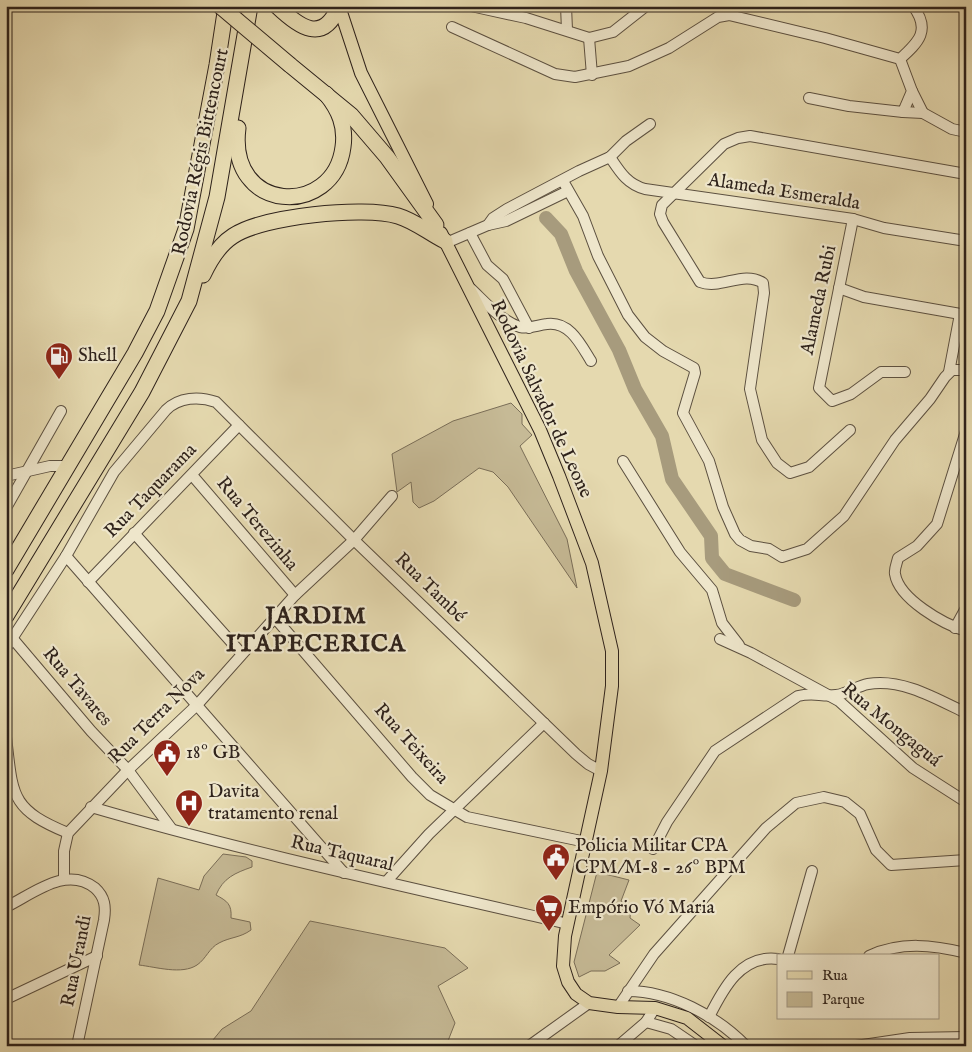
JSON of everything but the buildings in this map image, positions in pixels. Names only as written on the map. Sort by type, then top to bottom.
[{"type":"highway","points":[[219,6],[220,41]]},
{"type":"highway","points":[[219,6],[351,115],[368,134],[436,225]]},
{"type":"highway","name":"Rodovia Régis Bittencourt","points":[[6,570],[135,353],[157,311],[173,270],[186,230],[193,196],[226,6]]},
{"type":"highway","name":"Rodovia Régis Bittencourt","points":[[6,616],[142,392],[189,301],[217,197],[250,6]]},
{"type":"highway","points":[[277,6],[298,24],[314,30],[328,24],[339,6]]},
{"type":"highway","points":[[246,30],[236,144],[242,170],[261,191],[280,196],[301,195],[319,188],[336,169],[343,152],[344,131],[341,118],[326,94]]},
{"type":"highway","points":[[189,301],[210,262],[222,245],[243,230],[268,222],[335,214],[376,212],[406,219],[446,242]]},
{"type":"main road","name":"Rodovia Salvador de Leone","points":[[339,6],[360,73],[540,430],[568,497],[592,563],[612,651],[613,674],[601,771],[568,924],[563,966],[568,982],[576,994],[589,1003]]},
{"type":"main road","points":[[589,1003],[618,1007],[656,1008],[687,1018],[723,1046]]},
{"type":"street","points":[[471,6],[494,8],[589,38],[613,32],[646,6]]},
{"type":"street","points":[[566,6],[566,30]]},
{"type":"street","points":[[900,59],[913,47],[922,29],[921,16],[913,6]]},
{"type":"street","points":[[452,27],[555,74],[575,77],[630,66],[669,48],[718,17],[736,10],[900,59]]},
{"type":"street","points":[[589,38],[592,75]]},
{"type":"street","points":[[900,59],[922,113]]},
{"type":"street","points":[[903,112],[912,91]]},
{"type":"street","points":[[810,98],[849,106],[922,113],[952,129],[966,132]]},
{"type":"street","points":[[446,242],[488,225],[499,214],[565,186],[610,158],[626,141],[650,124]]},
{"type":"street","points":[[850,430],[809,468],[790,473],[777,463],[762,440],[750,390],[764,293],[763,283],[755,278],[714,284],[700,282],[681,253],[660,214],[662,205],[720,148],[738,138],[765,138],[848,155],[966,174]]},
{"type":"street","name":"Alameda Esmeralda","points":[[610,158],[621,174],[632,185],[674,193],[853,219],[884,228],[966,241]]},
{"type":"street","points":[[565,186],[583,216],[598,256],[628,315],[645,337],[663,351],[694,368],[695,373],[682,413],[709,462],[723,506],[735,534],[740,540],[752,546],[768,549],[782,557],[807,548],[844,516],[896,440],[950,372],[963,314],[864,297],[839,288]]},
{"type":"street","name":"Alameda Rubi","points":[[853,219],[819,388],[832,401],[851,394],[881,372],[905,372]]},
{"type":"street","points":[[470,232],[487,265],[503,279],[529,328]]},
{"type":"street","points":[[465,283],[507,320],[518,326],[529,328],[549,324],[568,329],[592,361]]},
{"type":"street","points":[[950,372],[966,370]]},
{"type":"street","name":"Rua També","points":[[6,648],[66,556],[110,478],[170,406],[197,398],[216,402],[354,540],[588,764],[601,771]]},
{"type":"street","points":[[6,508],[61,411]]},
{"type":"street","name":"Rua Taquarama","points":[[88,582],[239,425]]},
{"type":"street","points":[[966,431],[937,524],[917,546],[898,558],[895,574],[903,590],[927,612],[955,628],[966,631]]},
{"type":"street","name":"Rua Mongaguá","points":[[623,461],[680,552],[712,590],[722,623],[741,648]]},
{"type":"street","points":[[6,476],[26,471],[68,466]]},
{"type":"street","name":"Rua Terezinha","points":[[192,475],[295,595]]},
{"type":"street","name":"Rua Terra Nova","points":[[91,807],[197,705],[295,595],[354,540],[392,496]]},
{"type":"street","points":[[134,533],[242,653]]},
{"type":"street","points":[[66,556],[344,872]]},
{"type":"street","points":[[955,628],[966,608]]},
{"type":"street","name":"Rua Teixeira","points":[[275,618],[412,777],[430,795],[453,810],[482,822],[586,842]]},
{"type":"street","name":"Rua Tavares","points":[[13,639],[91,731],[128,770],[171,828]]},
{"type":"street","name":"Rua Mongaguá","points":[[720,639],[741,648],[828,696],[858,717],[914,768],[966,802]]},
{"type":"street","points":[[653,849],[667,822],[716,751],[798,696],[813,693],[828,696],[846,693],[865,684],[884,683],[925,694],[966,713]]},
{"type":"street","points":[[386,882],[405,859],[453,810],[544,722]]},
{"type":"street","points":[[6,737],[14,793],[20,805],[42,822],[68,833]]},
{"type":"street","points":[[618,1007],[654,954],[757,838],[776,818],[796,803],[824,797],[845,802],[860,814],[876,850],[890,865],[966,860]]},
{"type":"street","points":[[6,907],[53,883],[64,880],[64,851],[68,833],[91,807]]},
{"type":"street","name":"Rua Taquaral","points":[[91,807],[171,828],[228,846],[568,924]]},
{"type":"street","points":[[789,954],[812,871]]},
{"type":"street","name":"Rua Urandi","points":[[64,880],[78,879],[87,883],[96,889],[103,898],[106,908],[77,1046]]},
{"type":"street","points":[[875,954],[894,948],[918,945],[966,954]]},
{"type":"street","points":[[6,999],[96,956]]},
{"type":"street","points":[[709,1017],[730,982],[742,968],[760,960],[777,960]]},
{"type":"street","points":[[628,991],[642,991],[662,996],[709,1017],[746,1046]]},
{"type":"street","points":[[529,1046],[589,1003]]},
{"type":"street","points":[[618,1046],[646,1022],[656,1008]]},
{"type":"street","points":[[646,1022],[672,1030],[696,1046]]},
{"type":"street","points":[[856,1046],[910,1038],[966,1037]]},
{"type":"green space","points":[[511,403],[522,414],[522,424],[532,435],[520,446],[567,539],[577,588],[508,487],[493,472],[479,468],[434,501],[419,508],[413,502],[411,482],[397,492],[392,454],[453,421]]},
{"type":"green space","points":[[223,854],[246,857],[252,861],[252,867],[226,880],[216,895],[228,904],[231,909],[231,918],[250,922],[251,930],[216,945],[200,963],[191,968],[169,970],[139,965],[158,878],[199,890],[204,876]]},
{"type":"green space","points":[[597,872],[629,880],[621,901],[631,906],[630,918],[640,925],[609,955],[620,963],[605,971],[591,971],[579,977],[574,962]]},
{"type":"green space","points":[[310,921],[445,948],[468,968],[438,986],[455,1023],[446,1046],[208,1046],[222,1029],[251,1011]]},
{"type":"waterway","points":[[546,218],[561,234],[576,271],[619,350],[635,389],[662,436],[672,479],[711,536],[712,558],[725,574],[794,600]]},
{"type":"place","name":"Shell","points":[[59,380]]},
{"type":"place","name":"18º GB","points":[[167,777]]},
{"type":"place","name":"Davita tratamento renal","points":[[189,827]]},
{"type":"place","name":"Policia Militar CPA CPM/M-8 - 26º BPM","points":[[556,881]]},
{"type":"place","name":"Empório Vó Maria","points":[[549,932]]},
{"type":"district","name":"JARDIM ITAPECERICA","points":[[316,630]]}]
